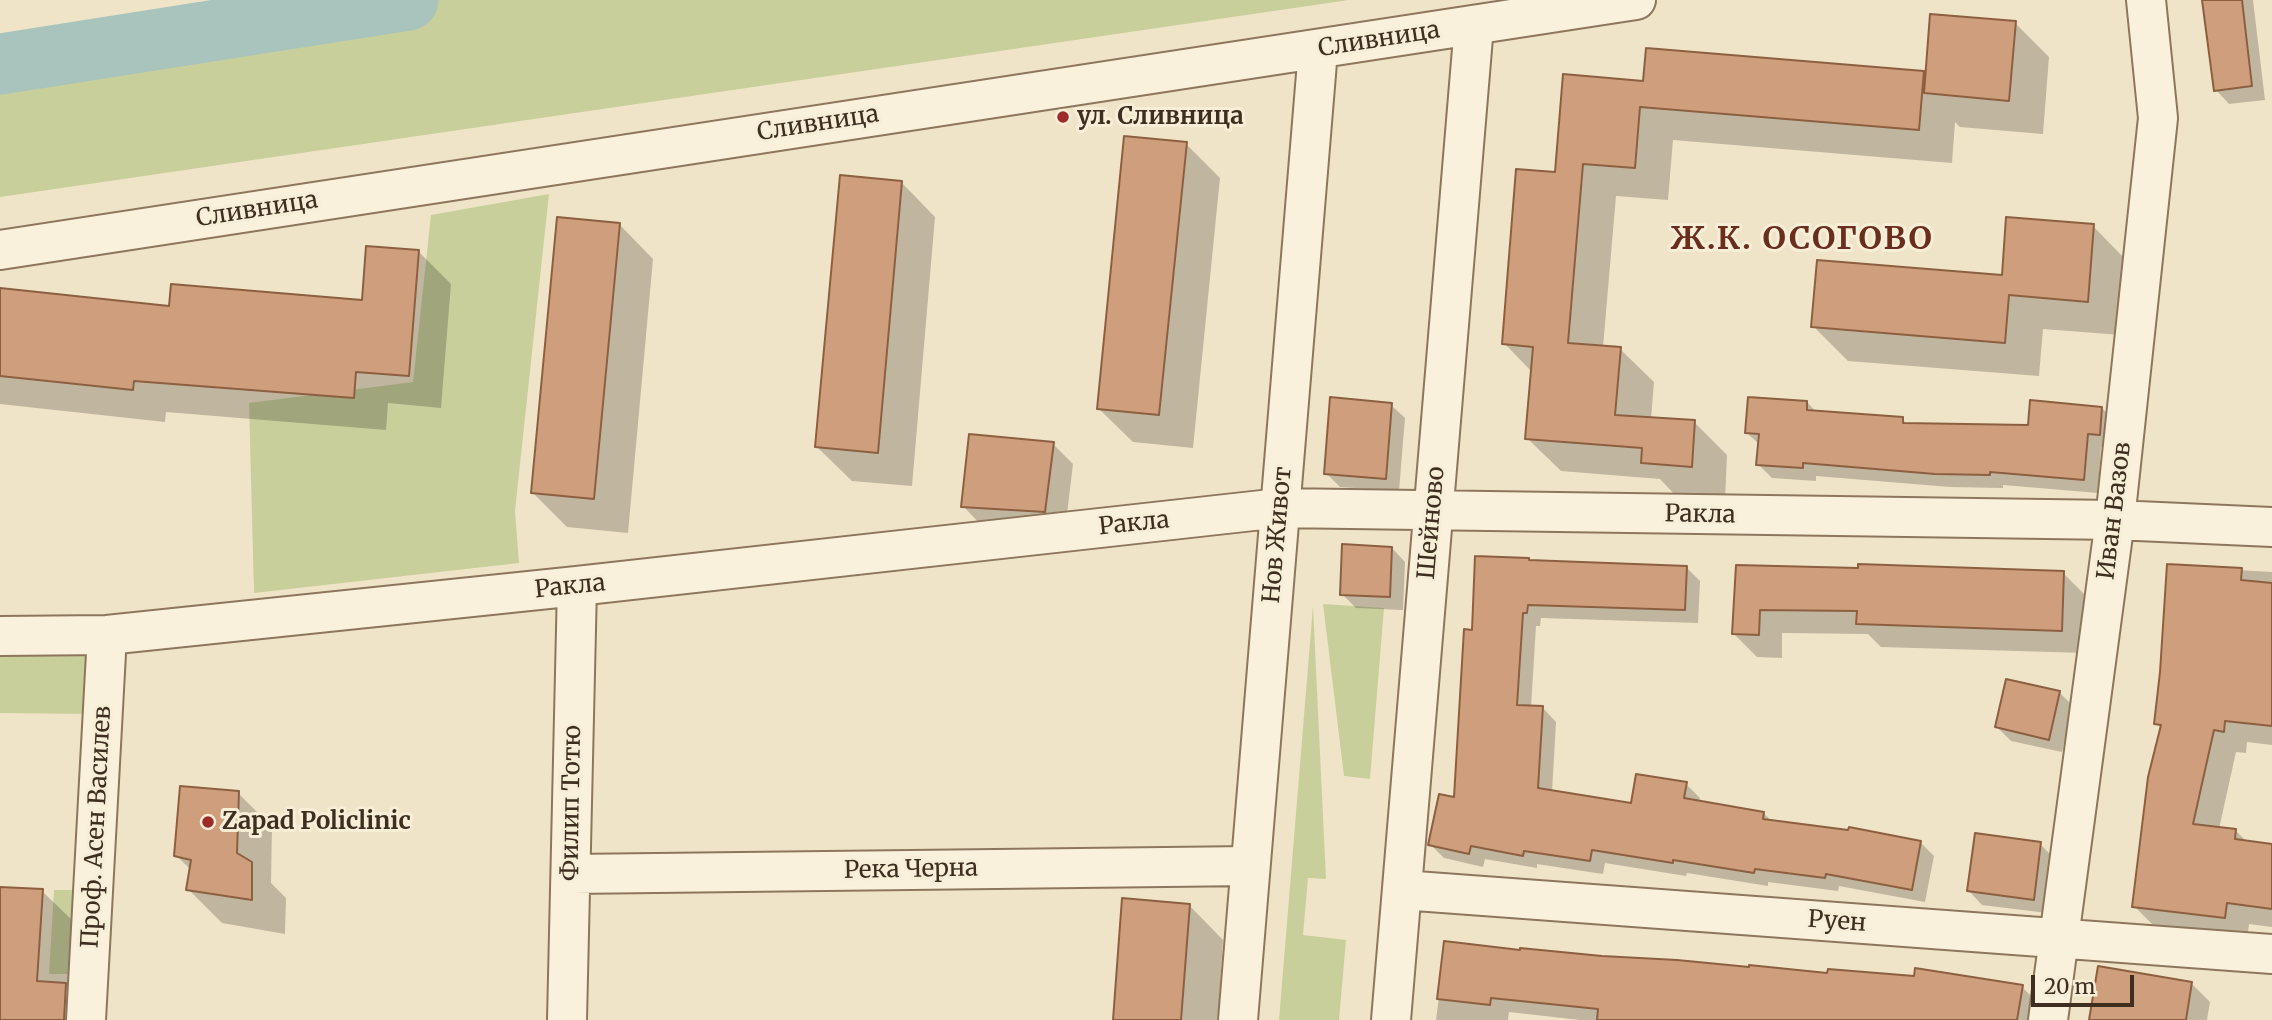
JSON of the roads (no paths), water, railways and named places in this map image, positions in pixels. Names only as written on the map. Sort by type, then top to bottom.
[{"type":"street","name":"Сливница","points":[[0,250],[1636,0]]},
{"type":"street","name":"Иван Вазов","points":[[2048,1020],[2115,520],[2158,118],[2147,0]]},
{"type":"street","name":"Шейново","points":[[1391,1020],[1474,25]]},
{"type":"street","name":"Нов Живот","points":[[1238,1020],[1318,50]]},
{"type":"street","name":"Ракла","points":[[0,636],[107,635],[1280,508],[2115,520],[2272,527]]},
{"type":"street","name":"Филип Тотю","points":[[567,1020],[577,586]]},
{"type":"street","name":"Проф. Асен Василев","points":[[86,1020],[107,635]]},
{"type":"street","name":"Река Черна","points":[[571,874],[1250,866]]},
{"type":"street","name":"Руен","points":[[1402,890],[2272,954]]},
{"type":"waterway","points":[[0,64],[408,0]]},
{"type":"place","name":"ул. Сливница","points":[[1063,117]]},
{"type":"place","name":"Zapad Policlinic","points":[[208,822]]},
{"type":"district","name":"Ж.К. ОСОГОВО","points":[[1802,240]]}]
